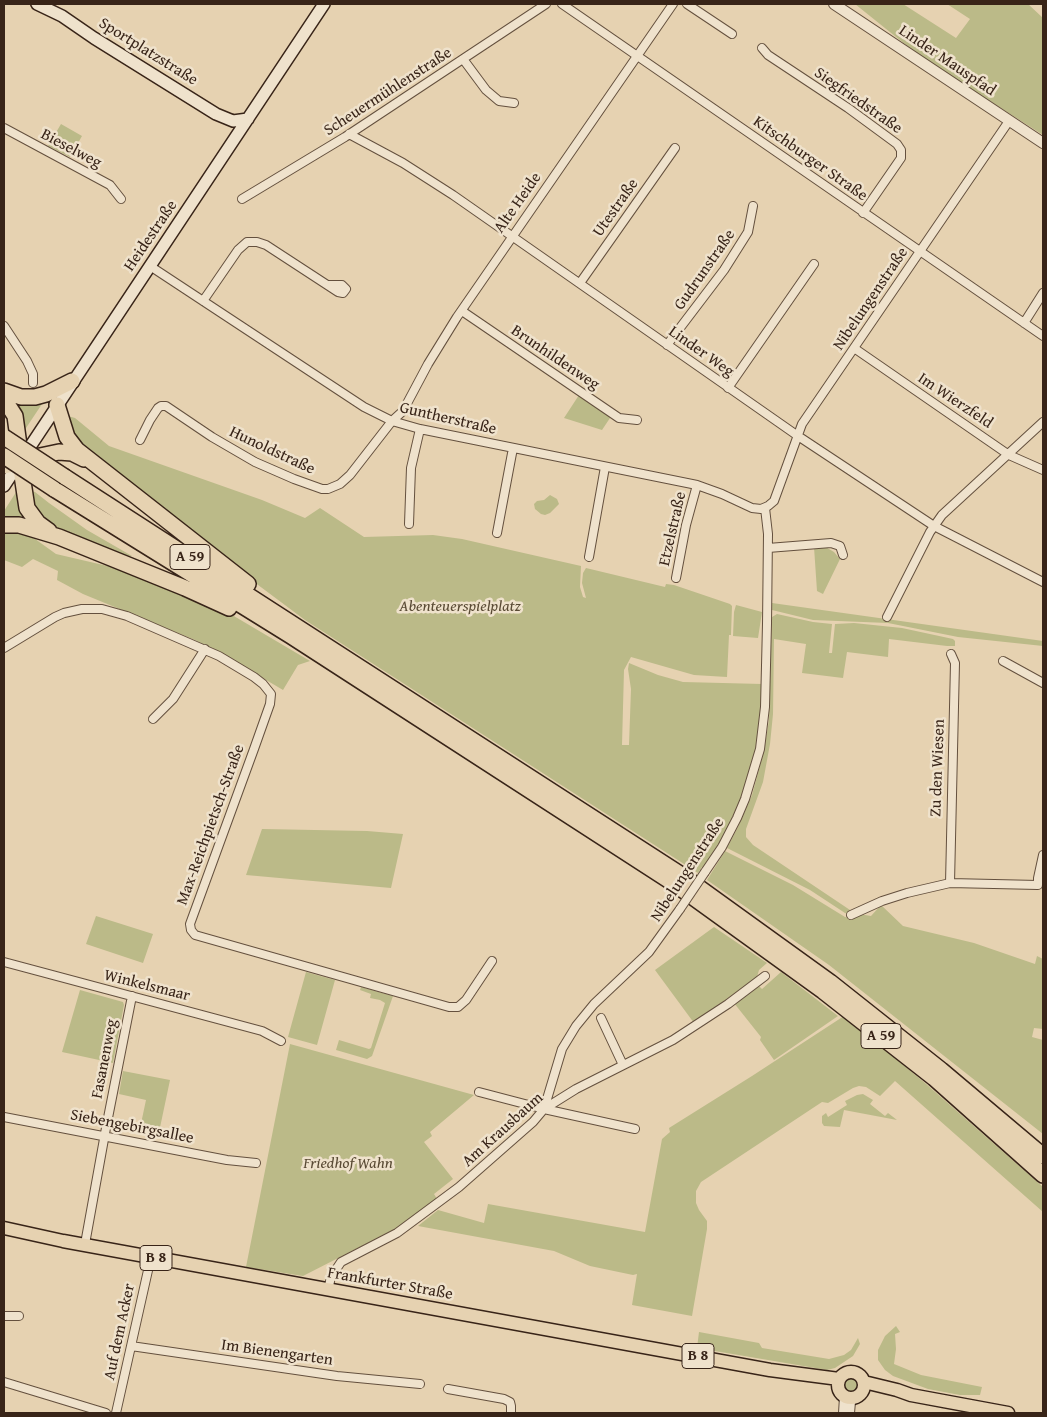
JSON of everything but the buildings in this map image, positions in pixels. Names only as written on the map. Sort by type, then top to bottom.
[{"type":"highway","points":[[4,391],[21,397],[35,397],[46,394],[72,381]]},
{"type":"highway","points":[[4,399],[15,416],[27,508],[38,523],[59,537]]},
{"type":"highway","points":[[57,405],[67,437],[77,450],[316,638]]},
{"type":"highway","name":"A 59","points":[[4,437],[715,898],[830,982],[941,1070],[1043,1156]]},
{"type":"highway","points":[[4,466],[59,452],[72,453],[94,464]]},
{"type":"highway","name":"A 59","points":[[4,456],[291,636],[676,885],[823,991],[890,1043],[934,1078],[1043,1175]]},
{"type":"highway","points":[[4,525],[19,525],[59,537],[185,588],[291,636]]},
{"type":"main road","name":"Sportplatzstraße","points":[[37,4],[62,16],[216,114]]},
{"type":"main road","name":"Heidestraße","points":[[4,486],[324,4]]},
{"type":"main road","points":[[216,114],[233,121],[248,119]]},
{"type":"main road","points":[[216,114],[230,126],[233,142]]},
{"type":"main road","name":"Frankfurter Straße","points":[[4,1228],[63,1241],[770,1370],[850,1389],[897,1390],[911,1395],[1008,1413]]},
{"type":"street","name":"Scheuermühlenstraße","points":[[242,199],[350,134],[546,4]]},
{"type":"street","name":"Kitschburger Straße","points":[[562,4],[1043,336]]},
{"type":"street","name":"Alte Heide","points":[[392,421],[403,411],[433,354],[512,236],[673,4]]},
{"type":"street","points":[[687,4],[732,34]]},
{"type":"street","name":"Linder Mauspfad","points":[[834,4],[1043,143]]},
{"type":"street","name":"Siegfriedstraße","points":[[762,48],[768,55],[848,108],[897,144],[901,150],[901,158],[863,213]]},
{"type":"street","points":[[463,59],[486,90],[499,101],[514,103]]},
{"type":"street","name":"Nibelungenstraße","points":[[544,1109],[562,1049],[576,1026],[594,1004],[649,952],[722,847],[738,818],[760,749],[765,707],[768,548],[765,508],[774,501],[802,424],[1009,121]]},
{"type":"street","name":"Bieselweg","points":[[4,128],[110,185],[121,199]]},
{"type":"street","name":"Linder Weg","points":[[350,134],[423,175],[728,388],[934,526],[1043,582]]},
{"type":"street","name":"Utestraße","points":[[580,284],[675,148]]},
{"type":"street","name":"Gudrunstraße","points":[[667,345],[724,270],[743,240],[750,226],[753,206]]},
{"type":"street","points":[[203,301],[238,250],[247,242],[257,242],[266,246],[328,286]]},
{"type":"street","points":[[728,388],[814,264]]},
{"type":"street","name":"Guntherstraße","points":[[150,266],[364,407],[392,421],[513,448],[697,485],[752,508],[765,508]]},
{"type":"street","points":[[1024,323],[1043,294]]},
{"type":"street","name":"Brunhildenweg","points":[[462,311],[620,418],[636,420]]},
{"type":"street","points":[[4,326],[27,361],[33,374],[33,383]]},
{"type":"street","name":"Im Wierzfeld","points":[[854,348],[1009,455],[1043,470]]},
{"type":"street","name":"Hunoldstraße","points":[[140,440],[158,408],[166,406],[212,437],[255,462],[308,484],[328,489],[340,484],[350,475],[392,421]]},
{"type":"street","points":[[887,617],[934,526],[942,516],[1043,422]]},
{"type":"street","points":[[409,524],[411,468],[420,428]]},
{"type":"street","points":[[497,533],[513,448]]},
{"type":"street","points":[[589,557],[605,467]]},
{"type":"street","name":"Etzelstraße","points":[[676,578],[686,525],[697,485]]},
{"type":"street","points":[[768,548],[831,543],[840,546],[843,555]]},
{"type":"street","name":"Max-Reichpietsch-Straße","points":[[4,648],[55,617],[82,609],[102,609],[128,616],[205,649],[254,677],[271,694],[271,699],[234,807],[227,820],[190,924],[191,930],[195,935],[449,1007],[458,1007],[466,1000],[492,961]]},
{"type":"street","points":[[153,719],[173,699],[205,649]]},
{"type":"street","name":"Zu den Wiesen","points":[[950,883],[955,663],[951,654]]},
{"type":"street","points":[[1003,661],[1043,683]]},
{"type":"street","points":[[852,915],[882,900],[950,883],[1041,888],[1038,878],[1043,855]]},
{"type":"street","name":"Winkelsmaar","points":[[4,962],[262,1031],[281,1041]]},
{"type":"street","name":"Am Krausbaum","points":[[328,1290],[331,1277],[340,1262],[396,1233],[459,1188],[533,1122],[544,1109],[576,1089],[656,1049],[688,1030],[728,1004],[765,976]]},
{"type":"street","name":"Fasanenweg","points":[[85,1244],[132,996]]},
{"type":"street","points":[[601,1018],[623,1065]]},
{"type":"street","points":[[479,1092],[544,1109],[635,1129]]},
{"type":"street","name":"Siebengebirgsallee","points":[[4,1117],[227,1160],[256,1163]]},
{"type":"street","name":"Auf dem Acker","points":[[116,1413],[151,1257]]},
{"type":"street","points":[[4,1316],[18,1316]]},
{"type":"street","name":"Im Bienengarten","points":[[131,1346],[337,1376],[420,1384]]},
{"type":"street","points":[[4,1382],[106,1413]]},
{"type":"street","points":[[448,1389],[504,1399],[510,1402],[511,1413]]},
{"type":"street","points":[[843,1413],[850,1389]]},
{"type":"street","points":[[850,1389],[850,1413]]},
{"type":"green space","points":[[855,4],[903,4],[956,38],[970,19],[947,4],[1028,4],[1043,18],[1043,135],[921,57]]},
{"type":"green space","points":[[61,124],[82,136],[70,157],[48,146]]},
{"type":"green space","points":[[579,395],[609,416],[610,418],[602,430],[564,418]]},
{"type":"green space","points":[[10,397],[44,401],[24,431]]},
{"type":"green space","name":"Abenteuerspielplatz","points":[[68,416],[75,418],[109,446],[262,500],[305,518],[320,508],[364,537],[433,535],[462,539],[581,566],[580,587],[583,597],[586,598],[582,583],[583,573],[586,568],[665,587],[666,584],[674,585],[730,604],[732,606],[731,635],[729,635],[727,677],[694,675],[631,657],[624,670],[622,745],[629,745],[631,689],[629,663],[658,675],[683,682],[762,684],[762,709],[756,749],[747,785],[733,819],[704,869],[702,867],[698,873],[305,620],[76,443]]},
{"type":"green space","points":[[20,486],[32,521],[4,521],[4,511]]},
{"type":"green space","points":[[31,491],[87,530],[132,556],[113,555],[49,524],[34,508]]},
{"type":"green space","points":[[550,495],[557,499],[559,504],[550,513],[541,514],[535,509],[534,504]]},
{"type":"green space","points":[[4,529],[24,531],[56,554],[129,571],[222,609],[310,661],[298,665],[283,690],[195,640],[83,594],[57,580],[58,571],[33,559],[22,567],[4,560]]},
{"type":"green space","points":[[824,546],[834,552],[840,559],[823,594],[817,591],[814,547]]},
{"type":"green space","points":[[772,603],[1043,641],[1043,646],[958,637],[888,623],[813,620],[772,610]]},
{"type":"green space","points":[[736,605],[762,612],[758,638],[733,636]]},
{"type":"green space","points":[[777,614],[832,624],[829,653],[832,653],[835,624],[854,623],[902,628],[955,641],[955,646],[947,646],[889,639],[888,657],[847,652],[843,678],[802,673],[806,644],[774,639],[773,714],[770,744],[763,782],[746,829],[746,837],[753,845],[853,912],[849,914],[810,890],[727,848],[752,795],[764,751],[769,720],[772,617]]},
{"type":"green space","points":[[262,829],[367,831],[403,834],[391,888],[246,875]]},
{"type":"green space","points":[[725,851],[793,885],[845,917],[851,918],[859,914],[871,916],[881,905],[903,926],[974,943],[1035,964],[1037,956],[1043,959],[1043,1029],[1034,1028],[1032,1037],[1043,1040],[1043,1134],[829,965],[707,880]]},
{"type":"green space","points":[[96,916],[153,934],[143,963],[86,944]]},
{"type":"green space","points":[[714,927],[767,963],[759,970],[757,977],[694,1023],[655,970]]},
{"type":"green space","points":[[306,972],[335,980],[317,1045],[288,1037]]},
{"type":"green space","points":[[781,972],[838,1016],[774,1060],[760,1040],[761,1037],[734,1003],[758,985],[762,989]]},
{"type":"green space","points":[[361,987],[393,996],[372,1056],[367,1059],[336,1050],[339,1040],[371,1048],[385,1003],[370,998],[371,994],[360,990]]},
{"type":"green space","points":[[80,990],[123,1002],[113,1063],[62,1052]]},
{"type":"green space","points":[[844,1016],[925,1083],[1043,1187],[1043,1212],[895,1081],[880,1096],[866,1087],[859,1086],[828,1103],[822,1102],[701,1182],[696,1191],[696,1203],[707,1221],[707,1229],[692,1316],[632,1305],[637,1274],[633,1275],[590,1266],[554,1251],[418,1226],[438,1210],[484,1223],[488,1204],[645,1232],[662,1139],[670,1132],[669,1128]]},
{"type":"green space","name":"Friedhof Wahn","points":[[290,1044],[474,1095],[430,1132],[432,1136],[424,1142],[453,1179],[434,1194],[437,1199],[393,1230],[303,1276],[246,1267]]},
{"type":"green space","points":[[123,1071],[170,1080],[158,1137],[139,1133],[146,1100],[119,1094]]},
{"type":"green space","points":[[863,1094],[873,1100],[870,1104],[885,1116],[888,1113],[897,1120],[844,1110],[840,1127],[824,1126],[822,1116],[826,1113],[828,1117],[847,1105],[845,1101]]},
{"type":"green space","points":[[896,1326],[900,1332],[895,1334],[894,1364],[921,1375],[982,1387],[980,1395],[960,1395],[928,1389],[893,1376],[885,1370],[878,1360],[878,1350],[885,1336]]},
{"type":"green space","points":[[699,1332],[759,1343],[762,1348],[829,1359],[844,1355],[851,1350],[858,1338],[860,1344],[853,1356],[835,1368],[827,1370],[697,1348]]},
{"type":"green space","points":[[851,1374],[859,1377],[862,1385],[859,1393],[851,1396],[843,1393],[840,1385],[843,1377]]}]
